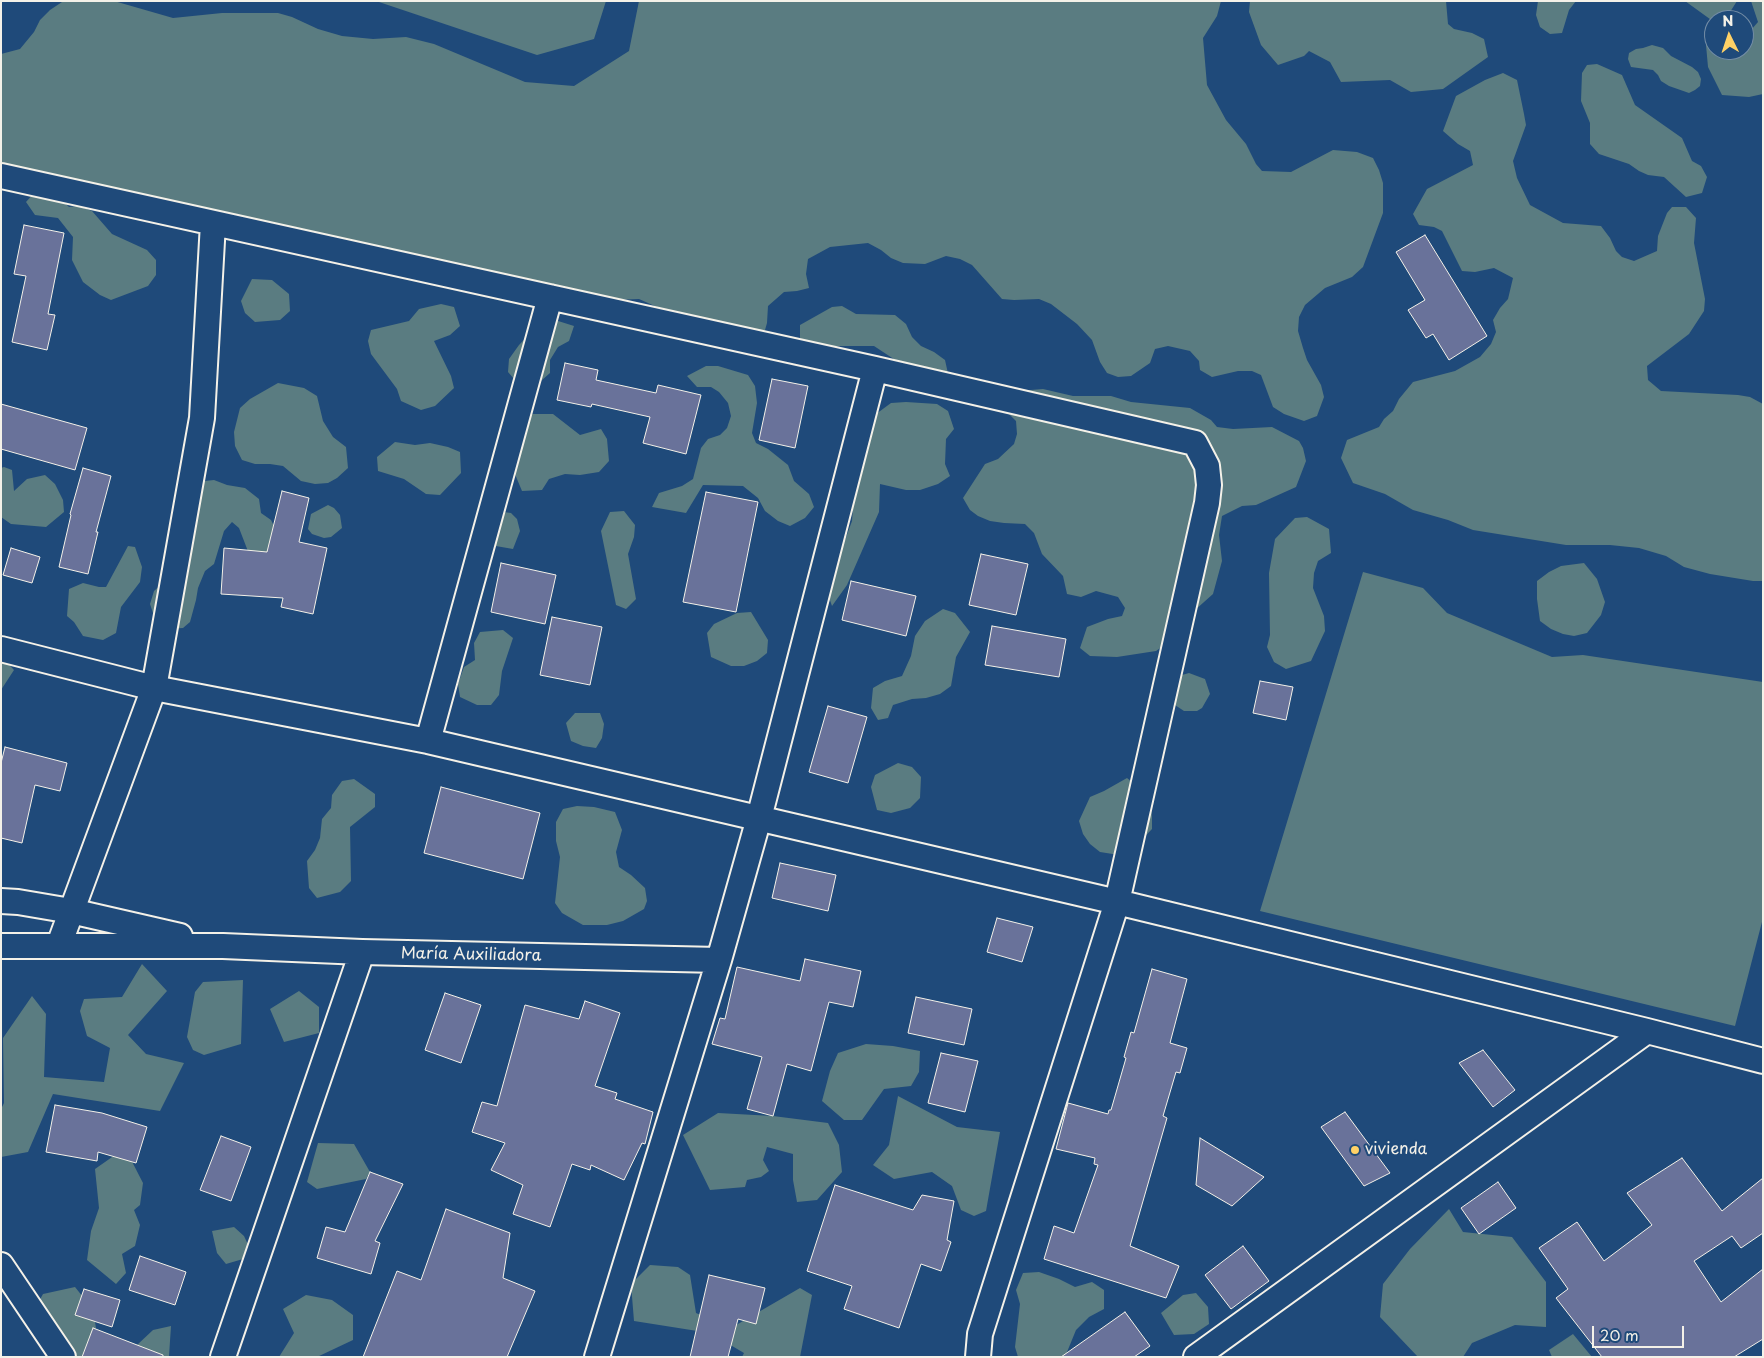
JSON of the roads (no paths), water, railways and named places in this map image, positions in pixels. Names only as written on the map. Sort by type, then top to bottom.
[{"type":"street","points":[[1,176],[875,369],[1195,443],[1207,466],[1208,503],[1117,902],[980,1334],[978,1357]]},
{"type":"street","points":[[59,945],[154,688],[202,418],[213,223]]},
{"type":"street","points":[[428,742],[550,297]]},
{"type":"street","points":[[597,1357],[719,960],[759,818],[875,369]]},
{"type":"street","points":[[1,650],[154,688],[428,742],[759,818],[1117,902],[1763,1061]]},
{"type":"street","name":"María Auxiliadora","points":[[1,901],[71,911],[223,946]]},
{"type":"street","name":"María Auxiliadora","points":[[1,946],[223,946],[362,952],[719,960]]},
{"type":"street","points":[[223,1357],[362,952]]},
{"type":"street","points":[[1196,1357],[1647,1031]]},
{"type":"street","points":[[1,1265],[63,1357]]},
{"type":"place","name":"vivienda","points":[[1355,1150]]}]
